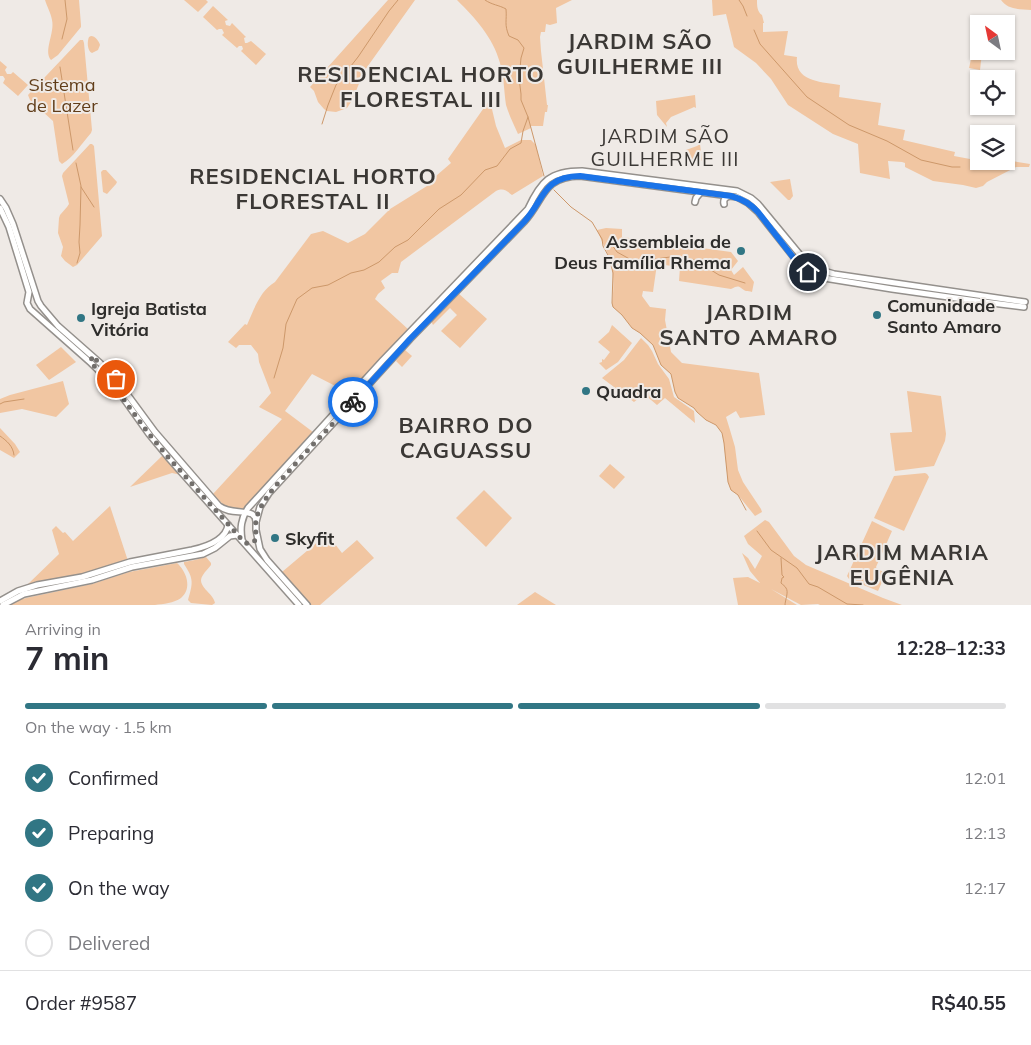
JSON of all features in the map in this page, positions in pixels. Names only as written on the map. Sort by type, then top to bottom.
[{"type":"main road","points":[[243,542],[241,528],[246,512],[346,400],[528,209],[537,191],[566,172],[582,171],[737,191],[751,198],[767,214],[806,262],[814,268],[834,274],[1027,305]]},
{"type":"main road","points":[[307,605],[263,554],[256,537],[256,522],[260,507],[269,493],[427,322],[524,222],[552,180],[580,176],[731,196],[742,199],[752,206],[800,266],[818,277],[984,302],[1027,305]]},
{"type":"main road","points":[[717,188],[721,192],[718,194]]},
{"type":"main road","points":[[695,202],[701,192]]},
{"type":"main road","points":[[724,204],[725,198],[731,196]]},
{"type":"main road","points":[[0,199],[13,224],[28,289],[29,307],[90,360],[100,364],[122,387],[155,432],[219,506],[232,512],[246,512],[254,515],[256,522]]},
{"type":"main road","points":[[0,208],[10,227],[38,302]]},
{"type":"main road","points":[[28,298],[34,298],[38,302],[114,386],[149,434],[299,605]]},
{"type":"main road","points":[[427,322],[426,317],[432,310]]},
{"type":"main road","points":[[38,316],[42,315],[45,311]]},
{"type":"main road","points":[[114,386],[122,387]]},
{"type":"main road","points":[[3,605],[24,594],[92,580],[132,567],[181,555],[209,544],[223,535],[228,529],[226,516],[232,512]]},
{"type":"main road","points":[[0,602],[18,591],[37,585],[82,577],[130,562],[203,554],[221,544],[230,536],[237,535]]},
{"type":"main road","points":[[243,542],[251,543],[256,537]]},
{"type":"green space","name":"Sistema de Lazer","points":[[45,0],[79,0],[81,27],[58,55],[51,60],[48,52],[52,20]]},
{"type":"green space","points":[[184,0],[206,0],[208,2],[198,12]]},
{"type":"green space","points":[[388,0],[415,0],[365,70],[353,99],[347,108],[336,112],[327,111],[318,102],[314,91],[310,87]]},
{"type":"green space","points":[[457,0],[572,0],[556,8],[557,23],[546,24],[545,32],[541,32],[541,51],[548,105],[543,126],[531,126],[531,128],[518,134],[506,105],[501,68],[493,45],[477,21]]},
{"type":"green space","points":[[712,0],[757,0],[758,10],[762,15],[764,23],[763,32],[788,31],[784,55],[797,57],[797,65],[800,72],[805,76],[818,81],[840,85],[839,97],[881,103],[878,125],[905,130],[903,140],[955,152],[954,156],[970,159],[970,170],[1010,170],[976,188],[933,181],[905,167],[905,163],[902,162],[888,161],[890,179],[860,173],[858,144],[833,134],[788,105],[771,79],[756,63],[734,47],[726,14],[713,16]]},
{"type":"green space","points":[[1001,0],[1031,0],[1031,10],[1007,6]]},
{"type":"green space","points":[[213,6],[228,20],[225,21],[226,25],[230,26],[232,23],[246,37],[244,38],[245,43],[251,41],[266,54],[256,65],[241,51],[243,49],[242,46],[237,48],[222,35],[224,33],[222,29],[217,30],[203,17]]},
{"type":"green space","name":"Sistema de Lazer","points":[[91,36],[97,39],[100,45],[98,50],[92,53],[88,46],[88,39]]},
{"type":"green space","name":"Sistema de Lazer","points":[[80,40],[83,40],[84,43],[92,130],[74,154],[62,164],[59,161],[53,121],[30,100],[28,95]]},
{"type":"green space","points":[[971,60],[981,60],[980,70],[969,68]]},
{"type":"green space","name":"Sistema de Lazer","points":[[0,61],[7,67],[5,70],[7,74],[13,72],[28,85],[18,96],[3,83],[5,79],[3,76],[0,76]]},
{"type":"green space","points":[[695,95],[696,108],[694,107],[671,117],[666,123],[667,127],[657,115],[656,101]]},
{"type":"green space","points":[[488,102],[491,105],[496,126],[505,148],[521,140],[531,140],[536,145],[543,176],[512,195],[504,190],[496,191],[401,262],[398,273],[392,273],[381,281],[385,288],[375,299],[409,330],[349,393],[312,374],[285,411],[313,432],[246,509],[236,510],[228,508],[213,494],[282,419],[259,407],[271,393],[259,362],[258,354],[251,345],[239,345],[236,348],[228,342],[245,324],[247,325],[261,295],[275,282],[311,234],[323,231],[348,243],[365,234],[390,209],[427,186],[429,182],[451,163],[448,159]]},
{"type":"green space","name":"Sistema de Lazer","points":[[90,144],[94,146],[102,236],[77,265],[73,267],[61,256],[63,247],[58,233],[60,215],[69,204],[62,176]]},
{"type":"green space","points":[[700,144],[702,160],[699,163],[693,160],[685,150]]},
{"type":"green space","points":[[1015,162],[1030,164],[1029,167],[1016,167]]},
{"type":"green space","points":[[106,170],[117,182],[107,194],[103,192],[101,172]]},
{"type":"green space","points":[[790,179],[793,196],[788,200],[770,182]]},
{"type":"green space","points":[[606,228],[622,229],[622,237],[731,252],[738,261],[731,270],[734,275],[743,267],[754,282],[752,292],[738,286],[731,289],[679,281],[680,267],[657,264],[653,292],[643,291],[642,296],[650,307],[666,309],[665,320],[671,352],[682,363],[759,373],[765,415],[740,418],[736,411],[726,417],[735,447],[738,470],[743,482],[762,512],[755,516],[738,495],[731,490],[728,482],[722,433],[716,425],[706,420],[694,408],[678,398],[671,374],[661,365],[653,345],[632,328],[613,307],[611,264],[597,230]]},
{"type":"green space","points":[[458,293],[487,319],[460,348],[441,331],[457,315],[450,308],[433,325],[432,323]]},
{"type":"green space","points":[[612,325],[632,343],[618,362],[606,370],[599,363],[610,352],[598,342],[609,332]]},
{"type":"green space","points":[[641,338],[648,345],[669,379],[674,397],[694,411],[695,423],[665,398],[657,405],[644,394],[634,402],[602,378],[624,360]]},
{"type":"green space","points":[[61,347],[76,362],[49,380],[36,365]]},
{"type":"green space","points":[[405,350],[412,356],[402,367],[396,361]]},
{"type":"green space","points":[[63,381],[69,404],[56,417],[22,409],[0,413],[0,399]]},
{"type":"green space","points":[[907,391],[941,396],[946,434],[945,441],[934,466],[895,471],[890,433],[912,432]]},
{"type":"green space","points":[[0,428],[20,452],[14,458],[0,450]]},
{"type":"green space","points":[[163,455],[181,475],[172,473],[130,487]]},
{"type":"green space","points":[[610,464],[625,477],[614,489],[599,476]]},
{"type":"green space","points":[[925,473],[929,477],[904,531],[874,518],[894,476]]},
{"type":"green space","points":[[484,490],[512,518],[486,547],[456,518]]},
{"type":"green space","points":[[110,506],[128,561],[90,574],[26,586],[59,554],[52,530],[56,526],[73,541]]},
{"type":"green space","points":[[765,520],[769,522],[794,556],[806,565],[902,605],[801,605],[771,589],[797,605],[738,605],[733,578],[748,577],[760,583],[750,571],[742,553],[748,558],[755,569],[762,556],[748,544],[744,536]]},
{"type":"green space","points":[[872,521],[892,531],[876,567],[886,573],[878,591],[849,579],[847,576]]},
{"type":"green space","points":[[327,534],[342,553],[357,540],[374,558],[320,605],[311,605],[282,572]]},
{"type":"green space","points":[[206,557],[211,565],[203,575],[201,583],[212,596],[215,603],[212,605],[191,603],[188,600],[192,581],[184,562]]},
{"type":"green space","points":[[177,563],[183,570],[187,580],[187,589],[181,598],[172,602],[155,605],[11,605],[18,600],[92,584],[129,572]]},
{"type":"green space","points":[[535,592],[556,605],[517,605]]},
{"type":"waterway","points":[[62,39],[67,19],[65,0]]},
{"type":"waterway","points":[[322,124],[336,85],[398,0]]},
{"type":"waterway","points":[[485,0],[506,9],[507,32],[509,36],[518,40],[524,48],[519,78],[521,100],[528,117],[544,176]]},
{"type":"waterway","points":[[739,0],[747,16]]},
{"type":"waterway","points":[[754,30],[760,44],[807,97],[849,125],[887,141],[921,160],[960,167]]},
{"type":"waterway","points":[[60,67],[73,150]]},
{"type":"waterway","points":[[274,378],[283,348],[286,324],[297,299],[312,288],[328,285],[351,273],[364,270],[379,262],[395,247],[408,240],[439,209],[461,195],[485,170],[497,166],[510,149],[521,143],[528,117]]},
{"type":"waterway","points":[[76,163],[81,186],[80,253],[77,263]]},
{"type":"waterway","points":[[81,187],[94,207]]},
{"type":"waterway","points":[[554,190],[571,207],[592,222],[602,239],[613,273],[613,307],[632,328],[653,345],[661,365],[671,374],[678,398],[694,408],[706,420],[716,425],[722,433],[728,482],[731,490],[738,495],[746,510]]},
{"type":"waterway","points":[[612,245],[617,252],[635,262],[677,256],[695,260],[719,275],[745,283]]},
{"type":"waterway","points":[[0,404],[24,399]]},
{"type":"waterway","points":[[0,436],[9,444],[14,455]]},
{"type":"waterway","points":[[757,531],[771,550],[797,568],[809,584],[818,587],[847,604],[863,605]]},
{"type":"waterway","points":[[781,558],[782,575],[784,577],[781,583],[787,590],[785,605]]},
{"type":"way so far","points":[[116,379],[92,356],[91,363],[114,386],[149,434],[228,525],[247,544],[255,540],[258,512],[269,493],[353,402]]},
{"type":"place","name":"Assembleia de Deus Família Rhema","points":[[741,251]]},
{"type":"place","name":"Comunidade Santo Amaro","points":[[877,315]]},
{"type":"place","name":"Igreja Batista Vitória","points":[[81,318]]},
{"type":"place","name":"Quadra","points":[[586,391]]},
{"type":"place","name":"Skyfit","points":[[275,538]]},
{"type":"district","name":"JARDIM SÃO GUILHERME III","points":[[640,54]]},
{"type":"district","name":"RESIDENCIAL HORTO FLORESTAL III","points":[[421,86]]},
{"type":"district","name":"JARDIM SÃO GUILHERME III","points":[[665,146]]},
{"type":"district","name":"RESIDENCIAL HORTO FLORESTAL II","points":[[313,189]]},
{"type":"district","name":"JARDIM SANTO AMARO","points":[[749,324]]},
{"type":"district","name":"BAIRRO DO CAGUASSU","points":[[466,438]]},
{"type":"district","name":"JARDIM MARIA EUGÊNIA","points":[[902,564]]},
{"type":"route","points":[[353,402],[410,339],[524,222],[536,206],[541,195],[554,182],[566,178],[580,176],[742,199],[758,212],[800,266],[808,272]]}]
